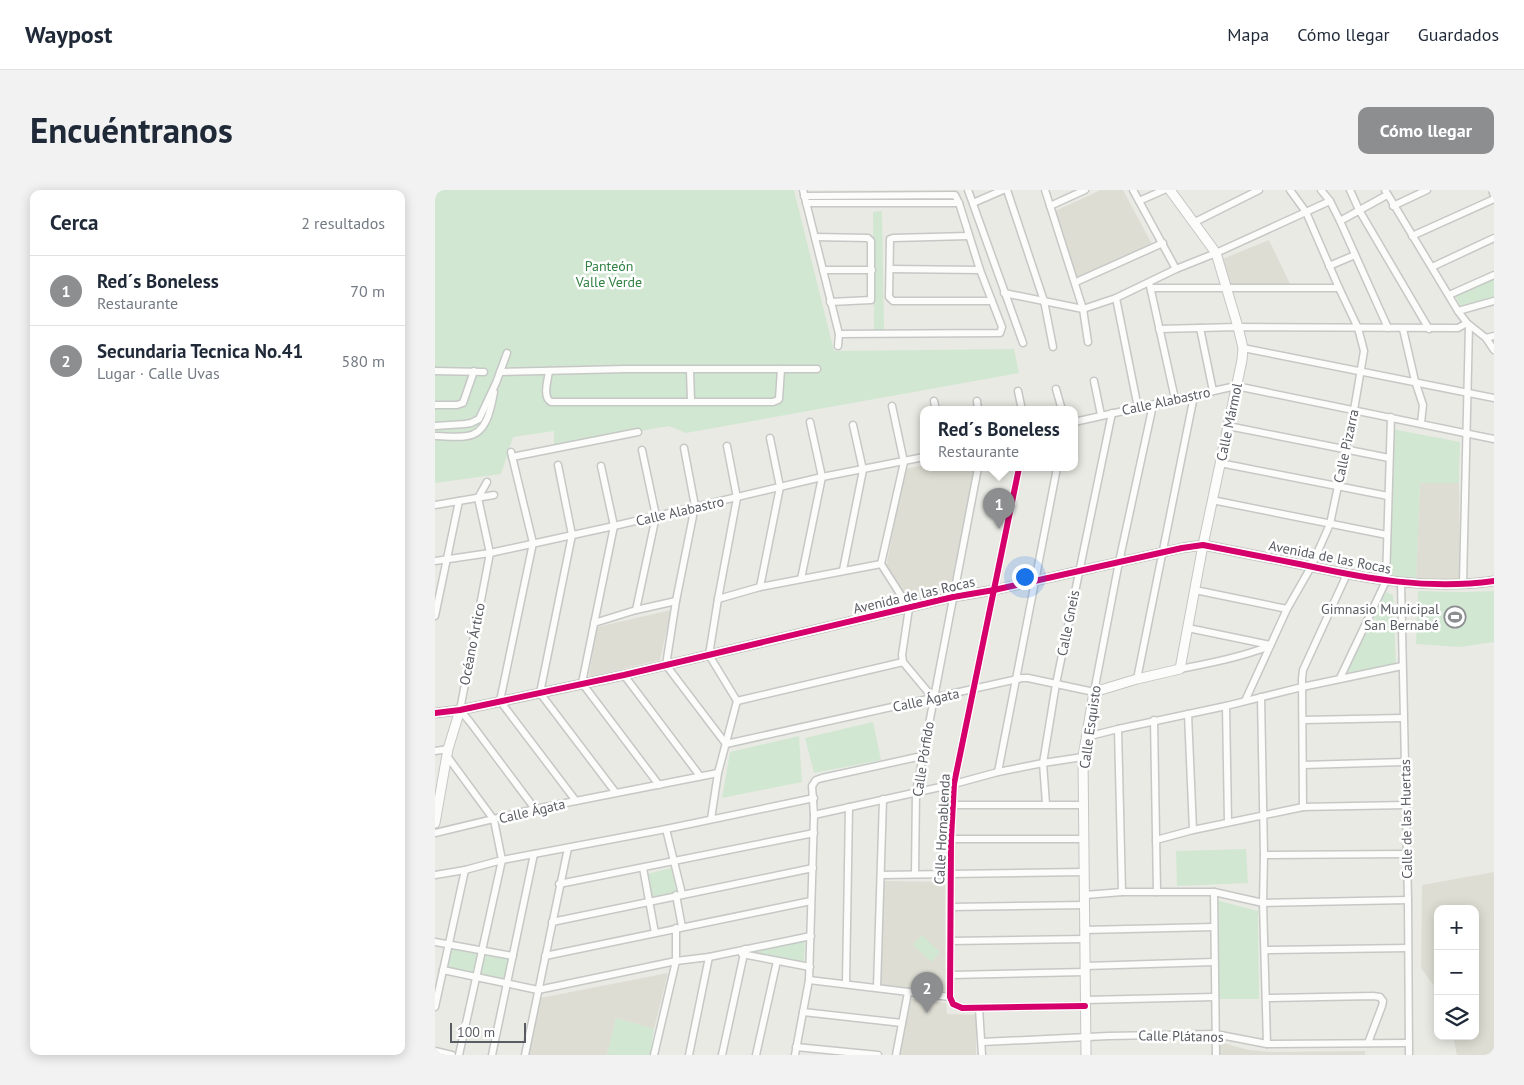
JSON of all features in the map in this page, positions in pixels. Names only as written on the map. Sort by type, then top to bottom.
[{"type":"street","points":[[968,190],[1023,343]]},
{"type":"street","points":[[973,203],[1005,190],[1044,301],[1053,347]]},
{"type":"street","points":[[1045,190],[1083,309],[1089,342]]},
{"type":"street","points":[[1050,206],[1085,190]]},
{"type":"street","points":[[1133,190],[1176,269]]},
{"type":"street","points":[[1139,201],[1164,190]]},
{"type":"street","name":"Calle Mármol","points":[[1170,190],[1216,253],[1243,348],[1180,669]]},
{"type":"street","points":[[1195,222],[1259,190]]},
{"type":"street","name":"Calle Pizarra","points":[[1245,701],[1287,610],[1311,567],[1329,524],[1354,410],[1364,351],[1358,328],[1306,212],[1290,190]]},
{"type":"street","points":[[1321,190],[1330,201],[1340,221],[1388,328]]},
{"type":"street","points":[[1350,190],[1359,210],[1429,329]]},
{"type":"street","points":[[1412,236],[1494,197],[1492,190]]},
{"type":"street","points":[[1393,206],[1422,191]]},
{"type":"street","points":[[1340,221],[1386,193],[1458,311],[1468,324],[1486,338],[1494,350]]},
{"type":"street","points":[[838,346],[839,334],[805,196],[959,203],[1002,331],[1000,333],[839,334]]},
{"type":"street","points":[[1004,293],[1083,309],[1150,286],[1176,269],[1216,253],[1330,201]]},
{"type":"street","points":[[969,236],[890,239],[890,300],[992,301]]},
{"type":"street","points":[[815,237],[871,239],[871,300],[830,302]]},
{"type":"street","points":[[1432,268],[1494,238]]},
{"type":"street","points":[[1075,282],[1163,243]]},
{"type":"street","points":[[1329,266],[1355,255]]},
{"type":"street","points":[[890,269],[981,270]]},
{"type":"street","points":[[823,270],[872,270]]},
{"type":"street","points":[[1449,296],[1494,275]]},
{"type":"street","points":[[1150,286],[1339,288]]},
{"type":"street","points":[[1150,286],[1175,399]]},
{"type":"street","points":[[1116,298],[1138,408]]},
{"type":"street","points":[[1458,311],[1494,301]]},
{"type":"street","points":[[1159,329],[1238,327],[1429,329],[1458,328],[1468,324]]},
{"type":"street","points":[[1463,584],[1468,324]]},
{"type":"street","points":[[1200,328],[1213,391]]},
{"type":"street","points":[[1403,329],[1415,381],[1423,405],[1421,423]]},
{"type":"street","points":[[1486,338],[1494,336]]},
{"type":"street","points":[[1243,348],[1494,398]]},
{"type":"street","points":[[435,436],[466,437],[479,431],[486,421],[496,383],[507,353]]},
{"type":"street","points":[[500,372],[626,369],[817,369]]},
{"type":"street","points":[[691,370],[691,401]]},
{"type":"street","points":[[549,371],[545,397],[551,402],[773,402],[778,400],[780,396],[781,370]]},
{"type":"street","points":[[435,371],[484,372]]},
{"type":"street","points":[[435,405],[457,405],[463,403],[474,372]]},
{"type":"street","points":[[1094,381],[1101,416]]},
{"type":"street","points":[[435,426],[458,425],[475,421],[481,415],[490,392],[496,383]]},
{"type":"street","name":"Calle Alabastro","points":[[1078,421],[1236,386],[1494,439]]},
{"type":"street","points":[[1057,389],[1061,406]]},
{"type":"street","points":[[1018,391],[1020,406]]},
{"type":"street","points":[[1137,679],[1194,396]]},
{"type":"street","points":[[934,401],[935,406]]},
{"type":"street","points":[[977,401],[978,406]]},
{"type":"street","name":"Calle Esquisto","points":[[1086,1055],[1083,757],[1093,692],[1153,405]]},
{"type":"street","points":[[892,406],[904,462],[881,564],[909,608],[902,655],[903,662],[933,698]]},
{"type":"street","name":"Calle Gneis","points":[[1046,804],[1043,763],[1056,684],[1112,413]]},
{"type":"street","points":[[1340,678],[1386,581],[1391,417]]},
{"type":"street","points":[[801,579],[822,477],[810,422]]},
{"type":"street","points":[[843,570],[863,470],[853,425]]},
{"type":"street","points":[[1228,426],[1389,458]]},
{"type":"street","points":[[576,801],[500,701],[533,542],[512,454],[638,432]]},
{"type":"street","points":[[760,587],[780,487],[771,438]]},
{"type":"street","points":[[711,819],[719,773],[737,700],[709,655],[737,498],[727,446]]},
{"type":"street","points":[[684,448],[695,506],[676,601],[666,665],[726,744]]},
{"type":"street","points":[[636,610],[656,516],[643,450]]},
{"type":"street","name":"Calle Alabastro","points":[[435,560],[490,553],[737,498],[822,477],[920,458]]},
{"type":"street","points":[[1220,463],[1388,496]]},
{"type":"street","points":[[558,465],[572,535],[540,693],[616,793]]},
{"type":"street","points":[[601,466],[614,526],[582,683],[659,785]]},
{"type":"street","name":"Calle Pórfido","points":[[915,874],[916,792],[976,471]]},
{"type":"street","name":"Calle Hornablenda","points":[[950,997],[951,839],[954,784],[1018,471]]},
{"type":"street","points":[[998,772],[1056,471]]},
{"type":"street","points":[[487,482],[478,498],[490,553]]},
{"type":"street","points":[[435,505],[494,495]]},
{"type":"street","points":[[1212,500],[1387,535]]},
{"type":"street","points":[[435,616],[459,501]]},
{"type":"street","name":"Avenida de las Rocas","points":[[435,713],[460,710],[624,675],[953,597],[1203,545],[1401,583],[1463,584],[1494,581]]},
{"type":"street","name":"Océano Ártico","points":[[435,822],[438,789],[460,710],[490,553]]},
{"type":"street","points":[[718,599],[760,587],[881,564]]},
{"type":"street","points":[[1303,807],[1303,670],[1347,574]]},
{"type":"street","name":"Calle de las Huertas","points":[[1401,583],[1408,900],[1408,1054]]},
{"type":"street","points":[[1195,590],[1287,610]]},
{"type":"street","points":[[594,622],[676,601]]},
{"type":"street","points":[[1188,628],[1270,646]]},
{"type":"street","name":"Calle Ágata","points":[[726,744],[973,690],[1015,679],[1028,678],[1093,692],[1137,679],[1253,653],[1270,646]]},
{"type":"street","points":[[737,700],[903,662]]},
{"type":"street","points":[[1086,737],[1340,678],[1402,666]]},
{"type":"street","points":[[624,675],[700,776]]},
{"type":"street","points":[[1261,697],[1263,903],[1267,1044]]},
{"type":"street","points":[[1226,706],[1228,822]]},
{"type":"street","points":[[460,710],[535,809]]},
{"type":"street","points":[[1188,714],[1193,830]]},
{"type":"street","points":[[1303,720],[1403,718]]},
{"type":"street","points":[[1154,720],[1157,892]]},
{"type":"street","points":[[1118,729],[1122,892]]},
{"type":"street","points":[[435,751],[448,753],[494,820],[502,860],[459,1055]]},
{"type":"street","points":[[795,1055],[809,980],[814,833],[812,786],[816,780],[822,778],[922,756]]},
{"type":"street","points":[[814,815],[954,784],[998,772],[1083,757]]},
{"type":"street","points":[[1303,764],[1404,762]]},
{"type":"street","name":"Calle Ágata","points":[[435,833],[535,809],[719,773]]},
{"type":"street","points":[[435,874],[465,870],[502,860],[666,829],[813,798]]},
{"type":"street","points":[[877,987],[883,799]]},
{"type":"street","points":[[953,805],[1084,804]]},
{"type":"street","points":[[1155,840],[1228,822],[1303,807],[1405,805]]},
{"type":"street","points":[[845,983],[849,806]]},
{"type":"street","points":[[654,1055],[676,961],[679,928],[679,895],[666,829]]},
{"type":"street","points":[[559,884],[814,833]]},
{"type":"street","points":[[951,839],[1084,839]]},
{"type":"street","points":[[525,1055],[568,848]]},
{"type":"street","points":[[492,1055],[534,854]]},
{"type":"street","points":[[1264,855],[1406,854]]},
{"type":"street","points":[[643,868],[655,933]]},
{"type":"street","points":[[552,922],[813,868]]},
{"type":"street","points":[[435,1007],[465,870]]},
{"type":"street","points":[[881,875],[1084,872]]},
{"type":"street","points":[[1085,895],[1122,892],[1214,892],[1263,903],[1408,900]]},
{"type":"street","points":[[1214,892],[1216,1055]]},
{"type":"street","points":[[545,956],[811,901]]},
{"type":"street","points":[[951,907],[1085,905]]},
{"type":"street","points":[[951,941],[1214,927]]},
{"type":"street","points":[[443,970],[538,990],[676,961],[732,952],[744,952],[811,936]]},
{"type":"street","points":[[435,942],[513,956]]},
{"type":"street","points":[[1265,950],[1408,948]]},
{"type":"street","points":[[744,952],[809,967]]},
{"type":"street","points":[[722,1055],[744,952]]},
{"type":"street","points":[[689,1055],[709,957]]},
{"type":"street","points":[[756,1055],[777,961]]},
{"type":"street","points":[[951,975],[1214,962]]},
{"type":"street","points":[[809,980],[950,997],[955,1006],[962,1008],[1214,997]]},
{"type":"street","points":[[896,1055],[908,992]]},
{"type":"street","points":[[1266,998],[1373,996],[1380,998],[1383,1006],[1368,1043]]},
{"type":"street","points":[[979,1008],[982,1055]]},
{"type":"street","points":[[803,1012],[902,1024]]},
{"type":"street","name":"Calle Plátanos","points":[[982,1042],[1215,1034],[1267,1044],[1409,1043]]},
{"type":"street","points":[[796,1047],[878,1055]]},
{"type":"street","points":[[435,1051],[452,1055]]},
{"type":"shaded area","points":[[1101,190],[1123,190],[1153,246],[1077,281],[1053,212]]},
{"type":"shaded area","points":[[1269,240],[1291,286],[1230,287],[1220,260]]},
{"type":"shaded area","points":[[920,466],[920,471],[973,471],[950,594],[911,601],[886,568],[905,469]]},
{"type":"shaded area","points":[[1420,482],[1459,483],[1460,581],[1416,579]]},
{"type":"shaded area","points":[[671,610],[660,660],[589,677],[597,627]]},
{"type":"shaded area","points":[[1494,872],[1494,1055],[1457,1055],[1454,1040],[1479,1040],[1479,905],[1434,905],[1434,986],[1421,968],[1422,885]]},
{"type":"shaded area","points":[[884,881],[945,882],[945,994],[879,987]]},
{"type":"shaded area","points":[[668,973],[654,1029],[616,1018],[607,1055],[529,1055],[540,998]]},
{"type":"shaded area","points":[[911,999],[946,1003],[947,1014],[976,1015],[976,1055],[898,1055]]},
{"type":"shaded area","points":[[1219,1042],[1249,1050],[1272,1052],[1365,1051],[1365,1055],[1219,1055]]},
{"type":"green space","name":"Panteón Valle Verde","points":[[435,190],[794,190],[834,351],[1014,349],[1019,373],[686,433],[669,426],[554,446],[554,431],[513,437],[501,474],[435,483]]},
{"type":"green space","points":[[882,211],[884,331],[874,331],[873,212]]},
{"type":"green space","points":[[1494,279],[1494,298],[1461,307],[1455,296]]},
{"type":"green space","points":[[1392,429],[1460,442],[1459,483],[1420,483],[1416,579],[1389,578]]},
{"type":"green space","name":"Gimnasio Municipal San Bernabé","points":[[1418,591],[1494,591],[1494,642],[1460,647],[1416,644]]},
{"type":"green space","points":[[1386,592],[1393,595],[1396,664],[1346,673]]},
{"type":"green space","points":[[873,722],[881,760],[814,773],[805,738]]},
{"type":"green space","points":[[799,736],[802,782],[722,798],[730,752]]},
{"type":"green space","points":[[1246,849],[1248,883],[1177,886],[1176,851]]},
{"type":"green space","points":[[671,868],[677,894],[652,899],[647,874]]},
{"type":"green space","points":[[1216,900],[1258,911],[1259,999],[1218,999]]},
{"type":"green space","points":[[922,935],[940,952],[932,962],[913,945]]},
{"type":"green space","points":[[805,941],[804,962],[749,951]]},
{"type":"green space","points":[[450,949],[477,953],[472,975],[446,970]]},
{"type":"green space","points":[[484,954],[510,959],[506,980],[480,975]]},
{"type":"green space","points":[[616,1018],[654,1029],[650,1055],[607,1055]]},
{"type":"cycle path","points":[[1018,471],[954,784],[951,839],[950,997],[953,1004],[962,1008],[1085,1006]]},
{"type":"cycle path","points":[[435,713],[460,710],[624,675],[953,597],[1203,545],[1351,575],[1398,582],[1445,584],[1494,581]]},
{"type":"place","name":"Red´s Boneless","points":[[999,529]]},
{"type":"place","name":"Gimnasio Municipal San Bernabé","points":[[1455,617]]},
{"type":"place","name":"Secundaria Tecnica No.41","points":[[927,1013]]}]
